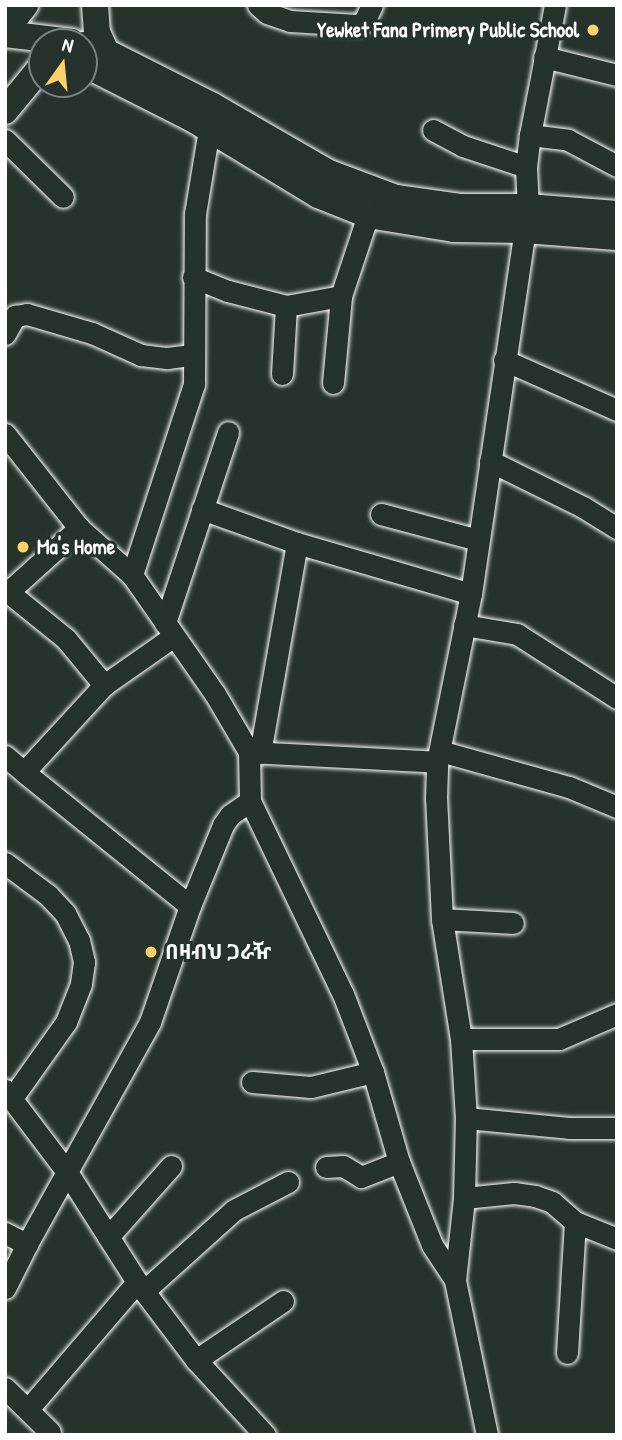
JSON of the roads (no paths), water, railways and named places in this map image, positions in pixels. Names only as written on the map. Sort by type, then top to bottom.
[{"type":"main road","points":[[5,14],[23,5]]},
{"type":"main road","points":[[23,5],[5,32],[28,38]]},
{"type":"main road","points":[[82,28],[89,5]]},
{"type":"main road","points":[[95,5],[97,28]]},
{"type":"main road","points":[[5,51],[28,51]]},
{"type":"main road","points":[[98,59],[211,106],[349,183],[396,198],[526,219],[587,236],[617,249]]},
{"type":"main road","points":[[98,64],[318,195],[368,215],[454,229],[526,219],[612,212]]},
{"type":"main road","points":[[5,111],[28,86]]},
{"type":"main road","points":[[587,236],[617,237]]},
{"type":"street","points":[[258,5],[267,13],[290,21],[357,25],[364,22],[372,5]]},
{"type":"street","points":[[487,1435],[455,1280],[464,1198],[466,1118],[461,1039],[442,919],[436,798],[439,757],[471,594],[526,219],[526,167],[530,135],[555,5]]},
{"type":"street","points":[[544,57],[617,75]]},
{"type":"street","points":[[132,575],[194,384],[192,355],[195,214],[209,128]]},
{"type":"street","points":[[433,130],[463,146],[526,167]]},
{"type":"street","points":[[530,135],[568,140],[617,166]]},
{"type":"street","points":[[5,141],[63,197]]},
{"type":"street","points":[[333,383],[341,296],[368,215]]},
{"type":"street","points":[[193,277],[228,291],[286,306],[341,296]]},
{"type":"street","points":[[282,374],[286,306]]},
{"type":"street","points":[[5,334],[15,316],[27,314],[92,333],[141,355],[167,358],[192,355]]},
{"type":"street","points":[[504,359],[617,410]]},
{"type":"street","points":[[24,772],[104,685],[170,629],[202,509],[228,432]]},
{"type":"street","points":[[5,434],[79,528],[132,575],[254,753]]},
{"type":"street","points":[[490,461],[583,507],[617,528]]},
{"type":"street","points":[[202,509],[297,543],[471,594]]},
{"type":"street","points":[[381,514],[478,540]]},
{"type":"street","points":[[79,528],[7,593],[66,639],[104,685]]},
{"type":"street","points":[[297,543],[254,753],[250,801],[343,994],[373,1072],[399,1162],[432,1245],[455,1280]]},
{"type":"street","points":[[464,625],[517,634],[617,698]]},
{"type":"street","points":[[254,753],[439,757],[546,780],[617,807]]},
{"type":"street","points":[[5,756],[190,905]]},
{"type":"street","points":[[5,1288],[150,1022],[190,905],[223,825],[250,801]]},
{"type":"street","points":[[5,863],[48,895],[65,913],[79,940],[84,962],[81,984],[66,1022],[9,1094],[67,1172],[140,1287],[196,1360],[265,1435]]},
{"type":"street","points":[[442,919],[513,923]]},
{"type":"street","points":[[461,1039],[559,1039],[617,1014]]},
{"type":"street","points":[[253,1082],[311,1087],[373,1072]]},
{"type":"street","points":[[466,1118],[569,1128],[617,1128]]},
{"type":"street","points":[[326,1167],[344,1166],[361,1177],[399,1162]]},
{"type":"street","points":[[108,1237],[171,1166]]},
{"type":"street","points":[[29,1408],[140,1287],[234,1210],[288,1182]]},
{"type":"street","points":[[464,1198],[514,1193],[535,1196],[552,1202],[575,1222],[617,1239]]},
{"type":"street","points":[[567,1353],[575,1222]]},
{"type":"street","points":[[5,1233],[27,1244]]},
{"type":"street","points":[[196,1360],[283,1301]]},
{"type":"street","points":[[5,1388],[29,1408],[50,1434]]},
{"type":"place","name":"Yewket Fana Primery Public School","points":[[593,30]]},
{"type":"place","name":"Ma's Home","points":[[23,547]]},
{"type":"place","name":"በዛብህ ጋራዥ","points":[[151,952]]}]
